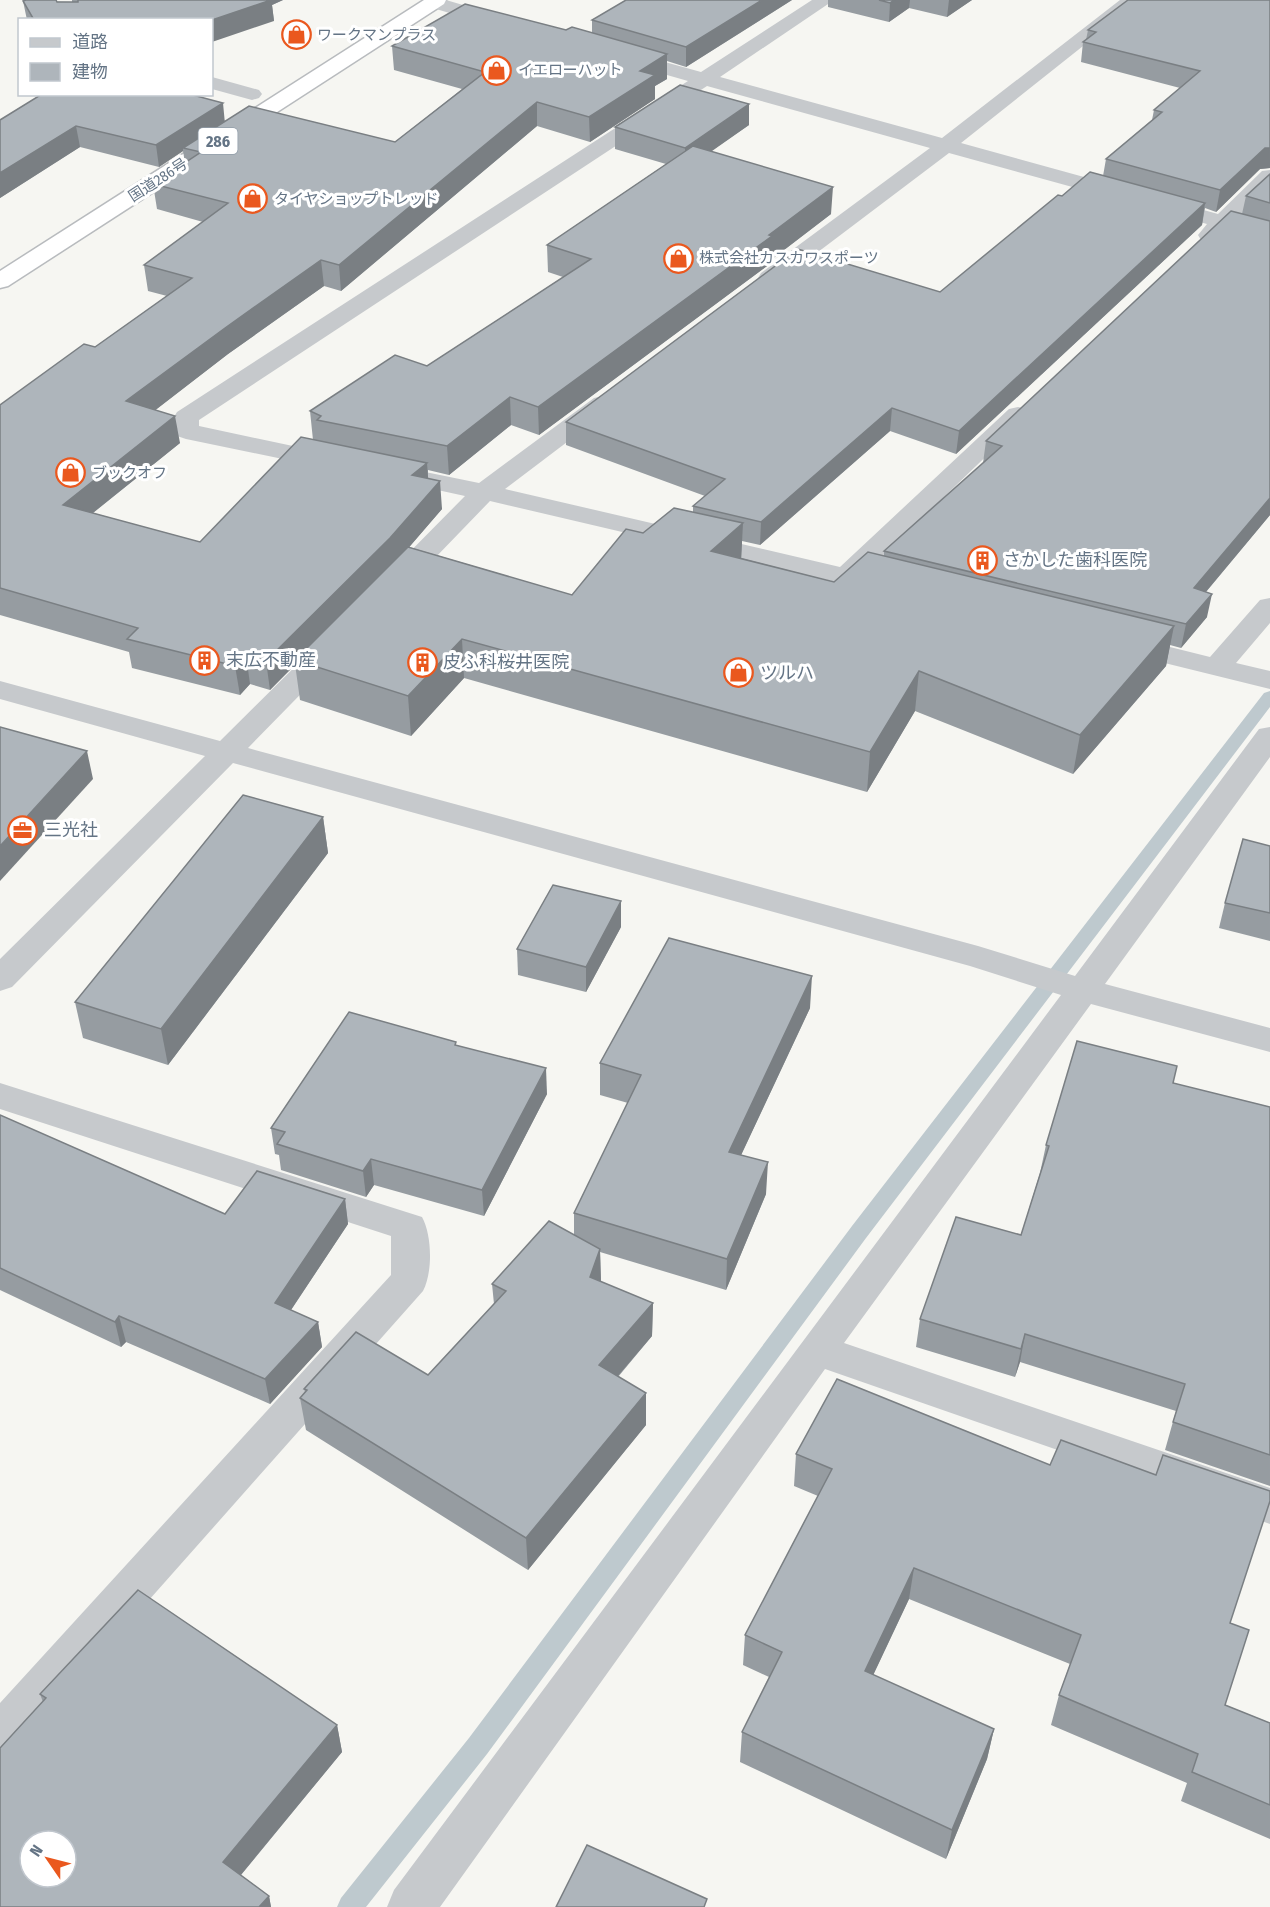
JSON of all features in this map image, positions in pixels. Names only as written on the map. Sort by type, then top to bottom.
[{"type":"highway","name":"国道286号","points":[[0,281],[435,1]]},
{"type":"highway","name":"286","points":[[231,107],[271,81]]},
{"type":"street","points":[[825,0],[186,417],[186,431],[484,492],[915,593]]},
{"type":"street","points":[[747,294],[945,146],[1132,0]]},
{"type":"street","points":[[435,1],[523,28]]},
{"type":"street","points":[[601,51],[1270,235]]},
{"type":"street","points":[[213,83],[252,94]]},
{"type":"street","points":[[1188,254],[1270,176]]},
{"type":"street","points":[[377,601],[484,492],[625,386]]},
{"type":"street","points":[[846,576],[1034,399]]},
{"type":"street","points":[[1216,668],[1270,606]]},
{"type":"street","points":[[0,979],[229,752],[344,634]]},
{"type":"street","points":[[1100,639],[1270,680]]},
{"type":"street","points":[[0,690],[978,957],[1083,990],[1270,1040]]},
{"type":"street","points":[[411,1907],[817,1350],[1270,736]]},
{"type":"street","points":[[0,1096],[409,1227],[410,1280],[0,1735]]},
{"type":"street","points":[[817,1350],[1270,1506]]},
{"type":"building","points":[[271,0],[213,20],[33,18],[23,1]]},
{"type":"building","points":[[626,0],[762,0],[686,47],[592,20]]},
{"type":"building","points":[[1128,0],[1270,0],[1270,148],[1265,148],[1220,190],[1106,159],[1162,112],[1154,110],[1200,71],[1083,42],[1096,32],[1088,30]]},
{"type":"building","points":[[465,4],[566,30],[572,27],[667,54],[640,71],[655,75],[589,117],[537,102],[339,265],[321,260],[126,401],[175,416],[63,505],[200,542],[301,437],[427,463],[412,475],[440,481],[390,538],[266,661],[246,655],[235,666],[127,639],[138,628],[0,588],[0,405],[84,344],[95,347],[192,278],[144,265],[228,203],[153,184],[201,152],[183,148],[249,106],[395,142],[485,72],[392,46]]},
{"type":"building","points":[[680,85],[749,104],[685,148],[615,127]]},
{"type":"building","points":[[39,96],[197,96],[223,103],[156,145],[76,126],[0,173],[0,120]]},
{"type":"building","points":[[693,146],[833,187],[769,235],[772,236],[538,407],[510,397],[447,446],[317,420],[321,416],[310,411],[395,355],[427,366],[591,259],[547,245]]},
{"type":"building","points":[[1090,172],[1205,203],[959,431],[892,408],[761,522],[693,506],[725,479],[566,422],[798,249],[940,292],[1058,195],[1062,196]]},
{"type":"building","points":[[1270,174],[1270,203],[1246,196]]},
{"type":"building","points":[[1231,211],[1270,221],[1270,498],[1194,588],[1212,594],[1186,624],[884,551],[1002,446],[986,441]]},
{"type":"building","points":[[674,508],[743,523],[711,551],[834,582],[868,552],[1174,626],[1080,735],[919,671],[870,752],[462,639],[408,696],[295,660],[408,547],[572,595],[626,529],[643,533]]},
{"type":"building","points":[[0,727],[87,751],[0,846]]},
{"type":"building","points":[[243,795],[323,817],[161,1029],[75,1002]]},
{"type":"building","points":[[1243,839],[1270,846],[1270,913],[1225,903]]},
{"type":"building","points":[[553,885],[621,901],[586,967],[517,949]]},
{"type":"building","points":[[669,938],[812,976],[729,1152],[768,1162],[727,1259],[574,1213],[641,1075],[600,1063]]},
{"type":"building","points":[[349,1012],[456,1042],[455,1045],[546,1068],[482,1190],[371,1159],[363,1171],[277,1144],[285,1132],[271,1128]]},
{"type":"building","points":[[1077,1041],[1177,1066],[1173,1083],[1270,1107],[1270,1455],[1173,1422],[1185,1384],[1025,1334],[1021,1349],[920,1319],[956,1217],[1021,1235],[1049,1146],[1046,1145]]},
{"type":"building","points":[[0,1115],[225,1214],[257,1171],[345,1199],[275,1303],[318,1322],[265,1379],[119,1316],[115,1322],[0,1268]]},
{"type":"building","points":[[549,1221],[600,1249],[590,1277],[653,1303],[599,1365],[646,1393],[526,1538],[300,1398],[307,1390],[304,1389],[356,1332],[428,1375],[506,1291],[492,1284]]},
{"type":"building","points":[[837,1379],[1050,1465],[1061,1440],[1156,1475],[1163,1455],[1270,1491],[1270,1501],[1230,1623],[1249,1630],[1225,1705],[1270,1723],[1270,1805],[1192,1772],[1198,1754],[1059,1695],[1081,1635],[914,1568],[865,1671],[994,1729],[952,1830],[742,1732],[782,1652],[745,1635],[832,1469],[796,1454]]},
{"type":"building","points":[[138,1590],[337,1725],[223,1862],[269,1896],[259,1907],[0,1907],[0,1748],[46,1698],[40,1694]]},
{"type":"building","points":[[587,1845],[707,1899],[704,1907],[556,1907]]},
{"type":"waterway","points":[[350,1907],[478,1746],[859,1232],[1270,696]]},
{"type":"place","name":"ワークマンプラス","points":[[296,35]]},
{"type":"place","name":"イエローハット","points":[[497,70]]},
{"type":"place","name":"タイヤショップトレッド","points":[[253,199]]},
{"type":"place","name":"株式会社カスカワスポーツ","points":[[678,258]]},
{"type":"place","name":"ブックオフ","points":[[71,473]]},
{"type":"place","name":"さかした歯科医院","points":[[982,560]]},
{"type":"place","name":"末広不動産","points":[[205,660]]},
{"type":"place","name":"皮ふ科桜井医院","points":[[422,662]]},
{"type":"place","name":"ツルハ","points":[[739,673]]},
{"type":"place","name":"三光社","points":[[23,830]]}]
